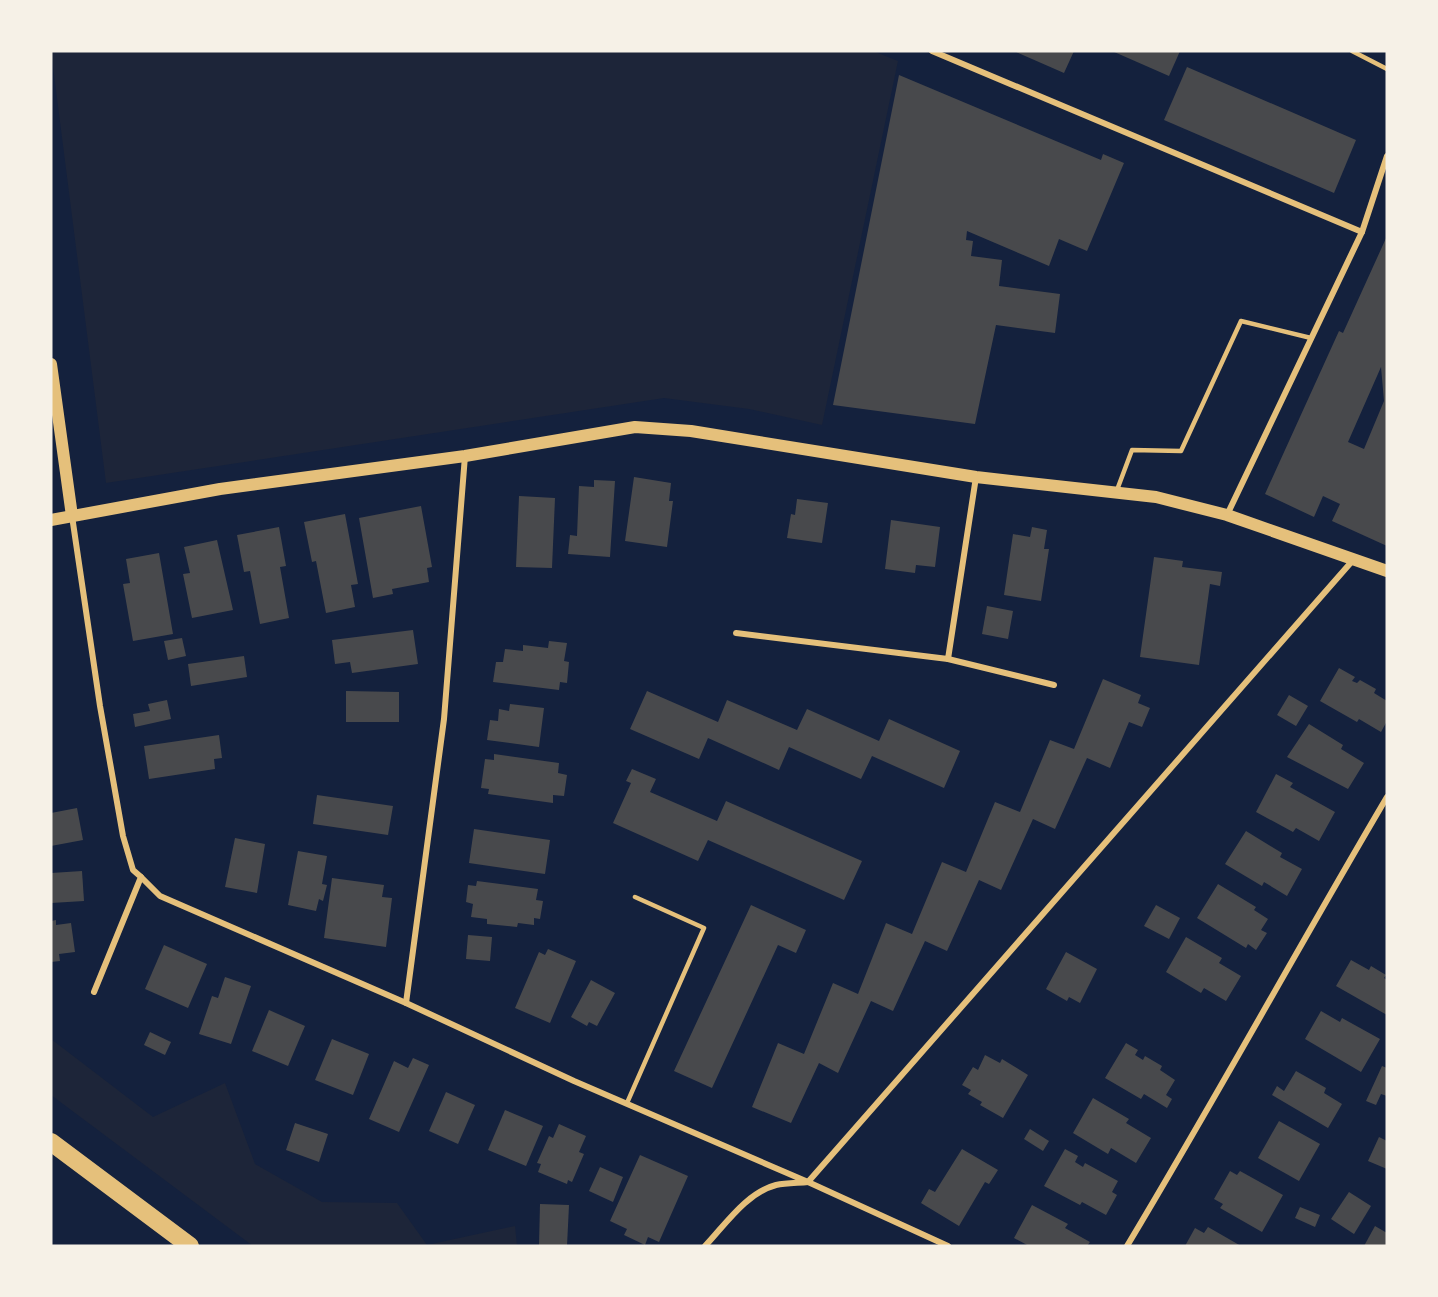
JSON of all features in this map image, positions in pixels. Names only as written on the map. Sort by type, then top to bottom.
[{"type":"highway","points":[[51,1142],[190,1246]]},
{"type":"main road","points":[[51,364],[54,403],[72,516]]},
{"type":"main road","points":[[51,520],[220,489],[465,456],[634,427],[691,431],[976,477],[1156,497],[1227,514],[1387,571]]},
{"type":"street","points":[[932,51],[1362,232]]},
{"type":"street","points":[[1227,514],[1362,232],[1387,156]]},
{"type":"street","points":[[406,1003],[444,719],[465,456]]},
{"type":"street","points":[[948,659],[976,477]]},
{"type":"street","points":[[72,516],[100,706],[123,836],[133,870],[160,896],[406,1003],[948,1246]]},
{"type":"street","points":[[705,1246],[745,1203],[762,1191],[776,1185],[808,1182],[1354,559]]},
{"type":"street","points":[[736,633],[948,659],[1054,685]]},
{"type":"street","points":[[1127,1246],[1387,797]]},
{"type":"street","points":[[94,992],[141,877]]},
{"type":"lane","points":[[1352,51],[1387,69]]},
{"type":"lane","points":[[1116,493],[1132,450],[1181,450],[1241,321],[1311,338]]},
{"type":"lane","points":[[627,1103],[704,928],[635,897]]},
{"type":"shaded area","points":[[51,51],[873,51],[898,61],[822,425],[749,409],[664,398],[106,483]]},
{"type":"shaded area","points":[[51,1039],[153,1117],[225,1083],[255,1164],[322,1202],[397,1203],[427,1245],[515,1226],[517,1246],[253,1246],[51,1095]]},
{"type":"building","points":[[1014,51],[1074,51],[1064,73]]},
{"type":"building","points":[[1112,51],[1180,51],[1169,76]]},
{"type":"building","points":[[1187,67],[1356,140],[1334,193],[1164,120]]},
{"type":"building","points":[[899,75],[1101,160],[1103,154],[1124,163],[1087,251],[1059,239],[1049,266],[967,231],[966,240],[973,241],[971,256],[1002,260],[999,286],[1060,294],[1055,333],[996,325],[975,424],[833,405]]},
{"type":"building","points":[[1387,236],[1387,546],[1332,521],[1340,504],[1323,496],[1314,517],[1265,494],[1339,331],[1343,333]],"holes":[[[1381,367],[1384,401],[1364,449],[1348,442]]]},
{"type":"building","points":[[634,477],[671,483],[669,501],[673,501],[667,547],[625,541]]},
{"type":"building","points":[[594,480],[615,481],[610,557],[568,554],[570,535],[577,536],[579,486],[594,487]]},
{"type":"building","points":[[519,496],[555,498],[552,568],[516,567]]},
{"type":"building","points":[[797,499],[828,503],[822,543],[787,538],[791,514],[795,515]]},
{"type":"building","points":[[421,506],[432,567],[427,568],[429,582],[392,589],[393,594],[373,598],[359,518]]},
{"type":"building","points":[[345,514],[358,584],[351,585],[355,607],[326,613],[316,561],[312,562],[304,522]]},
{"type":"building","points":[[891,520],[940,527],[935,567],[916,565],[915,573],[885,569]]},
{"type":"building","points":[[279,527],[286,566],[280,567],[289,618],[260,624],[250,571],[244,572],[237,535]]},
{"type":"building","points":[[1032,527],[1047,530],[1044,549],[1049,549],[1041,601],[1004,595],[1013,534],[1030,537]]},
{"type":"building","points":[[217,540],[233,610],[192,618],[183,574],[190,573],[184,547]]},
{"type":"building","points":[[159,553],[173,634],[133,641],[123,584],[130,583],[126,559]]},
{"type":"building","points":[[1154,557],[1183,561],[1182,567],[1222,572],[1220,586],[1210,584],[1199,665],[1140,657]]},
{"type":"building","points":[[987,606],[1013,611],[1008,639],[982,634]]},
{"type":"building","points":[[413,630],[418,664],[352,673],[350,662],[335,664],[332,640]]},
{"type":"building","points":[[182,638],[186,656],[168,660],[164,641]]},
{"type":"building","points":[[549,641],[567,643],[564,661],[569,662],[567,683],[560,682],[559,690],[493,682],[496,662],[503,662],[505,649],[523,651],[523,645],[548,648]]},
{"type":"building","points":[[244,656],[247,677],[191,686],[188,664]]},
{"type":"building","points":[[1339,668],[1355,677],[1352,681],[1357,683],[1360,680],[1376,689],[1374,693],[1387,701],[1387,721],[1381,732],[1359,719],[1357,722],[1320,701]]},
{"type":"building","points":[[1103,679],[1141,695],[1138,703],[1150,708],[1142,727],[1129,722],[1110,768],[1087,758],[1055,829],[1033,819],[1001,890],[979,880],[947,951],[925,941],[893,1011],[871,1001],[838,1073],[819,1063],[791,1123],[752,1107],[778,1043],[804,1054],[833,983],[858,994],[886,923],[912,934],[942,862],[966,872],[995,802],[1020,812],[1050,740],[1074,749]]},
{"type":"building","points":[[346,691],[399,692],[399,722],[346,722]]},
{"type":"building","points":[[647,691],[718,722],[727,700],[797,730],[807,709],[879,741],[889,719],[960,751],[944,788],[872,756],[861,779],[789,747],[779,770],[708,738],[699,759],[630,729]]},
{"type":"building","points":[[1289,695],[1308,706],[1296,726],[1277,715]]},
{"type":"building","points":[[167,700],[171,719],[135,727],[133,714],[150,711],[148,704]]},
{"type":"building","points":[[510,704],[544,708],[539,747],[487,740],[490,720],[498,721],[499,709],[509,711]]},
{"type":"building","points":[[1309,724],[1343,745],[1341,749],[1364,763],[1348,789],[1287,757]]},
{"type":"building","points":[[219,735],[222,758],[214,759],[215,769],[149,779],[144,746]]},
{"type":"building","points":[[494,754],[559,763],[558,773],[567,775],[564,796],[553,795],[553,803],[488,794],[489,789],[481,788],[485,759],[494,760]]},
{"type":"building","points":[[632,769],[656,779],[650,792],[717,821],[726,801],[862,861],[844,900],[708,840],[698,861],[613,823],[631,783],[626,781]]},
{"type":"building","points":[[1276,774],[1293,783],[1290,787],[1335,812],[1319,841],[1296,828],[1293,832],[1256,812]]},
{"type":"building","points":[[317,795],[393,806],[388,835],[313,824]]},
{"type":"building","points":[[77,808],[83,840],[51,846],[51,813]]},
{"type":"building","points":[[474,829],[550,840],[545,874],[469,863]]},
{"type":"building","points":[[1246,831],[1282,853],[1280,857],[1302,869],[1287,896],[1264,882],[1262,886],[1225,864]]},
{"type":"building","points":[[235,838],[265,844],[257,893],[225,887]]},
{"type":"building","points":[[298,851],[327,856],[322,884],[327,885],[323,901],[319,899],[316,911],[288,905]]},
{"type":"building","points":[[82,871],[84,901],[51,903],[51,873]]},
{"type":"building","points":[[332,878],[384,885],[382,897],[392,898],[386,947],[324,938]]},
{"type":"building","points":[[477,881],[538,889],[536,900],[543,901],[540,919],[534,918],[534,925],[518,923],[517,927],[487,924],[487,919],[471,917],[473,904],[466,902],[468,885],[476,886]]},
{"type":"building","points":[[1218,884],[1256,907],[1254,910],[1268,919],[1261,930],[1267,933],[1256,950],[1248,944],[1246,948],[1197,918]]},
{"type":"building","points":[[751,905],[806,930],[796,953],[778,945],[712,1088],[674,1071]]},
{"type":"building","points":[[1156,905],[1180,918],[1169,939],[1144,926]]},
{"type":"building","points":[[56,920],[56,925],[71,923],[75,952],[59,954],[60,961],[51,962],[51,921]]},
{"type":"building","points":[[468,935],[492,937],[490,961],[466,959]]},
{"type":"building","points":[[1186,937],[1222,958],[1219,963],[1241,976],[1226,1001],[1204,988],[1201,993],[1166,972]]},
{"type":"building","points":[[164,945],[207,964],[188,1008],[145,989]]},
{"type":"building","points":[[548,949],[576,961],[550,1023],[515,1008],[539,952],[545,955]]},
{"type":"building","points":[[1066,952],[1097,969],[1080,1003],[1069,997],[1067,1001],[1046,989]]},
{"type":"building","points":[[1351,960],[1369,970],[1371,966],[1386,975],[1384,978],[1387,980],[1387,1015],[1336,986]]},
{"type":"building","points":[[225,977],[251,986],[231,1044],[199,1034],[212,996],[218,998]]},
{"type":"building","points":[[591,980],[615,993],[597,1026],[589,1022],[587,1026],[571,1017]]},
{"type":"building","points":[[269,1010],[305,1026],[288,1066],[252,1051]]},
{"type":"building","points":[[1321,1011],[1340,1022],[1342,1018],[1380,1039],[1361,1072],[1305,1039]]},
{"type":"building","points":[[150,1032],[171,1042],[165,1055],[144,1045]]},
{"type":"building","points":[[332,1039],[369,1054],[353,1095],[315,1080]]},
{"type":"building","points":[[1126,1043],[1138,1050],[1135,1055],[1143,1060],[1145,1056],[1162,1066],[1160,1070],[1175,1080],[1166,1095],[1172,1099],[1167,1108],[1144,1094],[1141,1099],[1105,1078]]},
{"type":"building","points":[[985,1055],[1000,1063],[1002,1059],[1028,1075],[1003,1118],[980,1105],[982,1102],[968,1094],[971,1090],[962,1085],[973,1067],[978,1070]]},
{"type":"building","points":[[413,1058],[429,1065],[399,1132],[369,1119],[394,1061],[408,1068]]},
{"type":"building","points":[[1382,1066],[1387,1068],[1387,1096],[1381,1094],[1376,1105],[1366,1101]]},
{"type":"building","points":[[1296,1071],[1326,1088],[1324,1093],[1342,1104],[1328,1128],[1272,1095],[1277,1086],[1284,1091]]},
{"type":"building","points":[[446,1092],[475,1105],[458,1144],[429,1131]]},
{"type":"building","points":[[1093,1098],[1129,1119],[1126,1123],[1151,1138],[1136,1163],[1111,1148],[1108,1154],[1073,1133]]},
{"type":"building","points":[[505,1110],[543,1126],[526,1166],[488,1150]]},
{"type":"building","points":[[1279,1121],[1320,1144],[1299,1181],[1258,1158]]},
{"type":"building","points":[[295,1123],[328,1134],[319,1162],[286,1150]]},
{"type":"building","points":[[559,1124],[586,1136],[579,1152],[584,1154],[572,1182],[568,1180],[567,1184],[538,1172],[541,1164],[537,1163],[549,1136],[553,1138]]},
{"type":"building","points":[[1030,1129],[1049,1141],[1043,1151],[1024,1139]]},
{"type":"building","points":[[1379,1137],[1387,1141],[1387,1169],[1368,1161]]},
{"type":"building","points":[[962,1149],[998,1170],[989,1184],[985,1182],[959,1226],[921,1203],[929,1189],[935,1192]]},
{"type":"building","points":[[1065,1149],[1078,1156],[1075,1162],[1083,1167],[1085,1163],[1118,1181],[1112,1192],[1117,1195],[1106,1215],[1082,1202],[1080,1205],[1044,1186]]},
{"type":"building","points":[[640,1155],[688,1176],[659,1242],[648,1237],[645,1245],[624,1235],[627,1229],[610,1221]]},
{"type":"building","points":[[600,1167],[623,1177],[613,1202],[589,1191]]},
{"type":"building","points":[[1230,1171],[1237,1175],[1240,1171],[1283,1195],[1262,1232],[1220,1208],[1223,1204],[1214,1199]]},
{"type":"building","points":[[1349,1192],[1371,1206],[1354,1234],[1331,1219]]},
{"type":"building","points":[[540,1204],[569,1205],[567,1246],[539,1246]]},
{"type":"building","points":[[1032,1205],[1068,1224],[1065,1228],[1090,1242],[1087,1246],[1029,1246],[1014,1238]]},
{"type":"building","points":[[1300,1207],[1320,1215],[1315,1227],[1295,1218]]},
{"type":"building","points":[[1375,1226],[1387,1233],[1387,1246],[1364,1246]]},
{"type":"building","points":[[1208,1227],[1241,1246],[1185,1246],[1195,1228],[1204,1233]]}]
